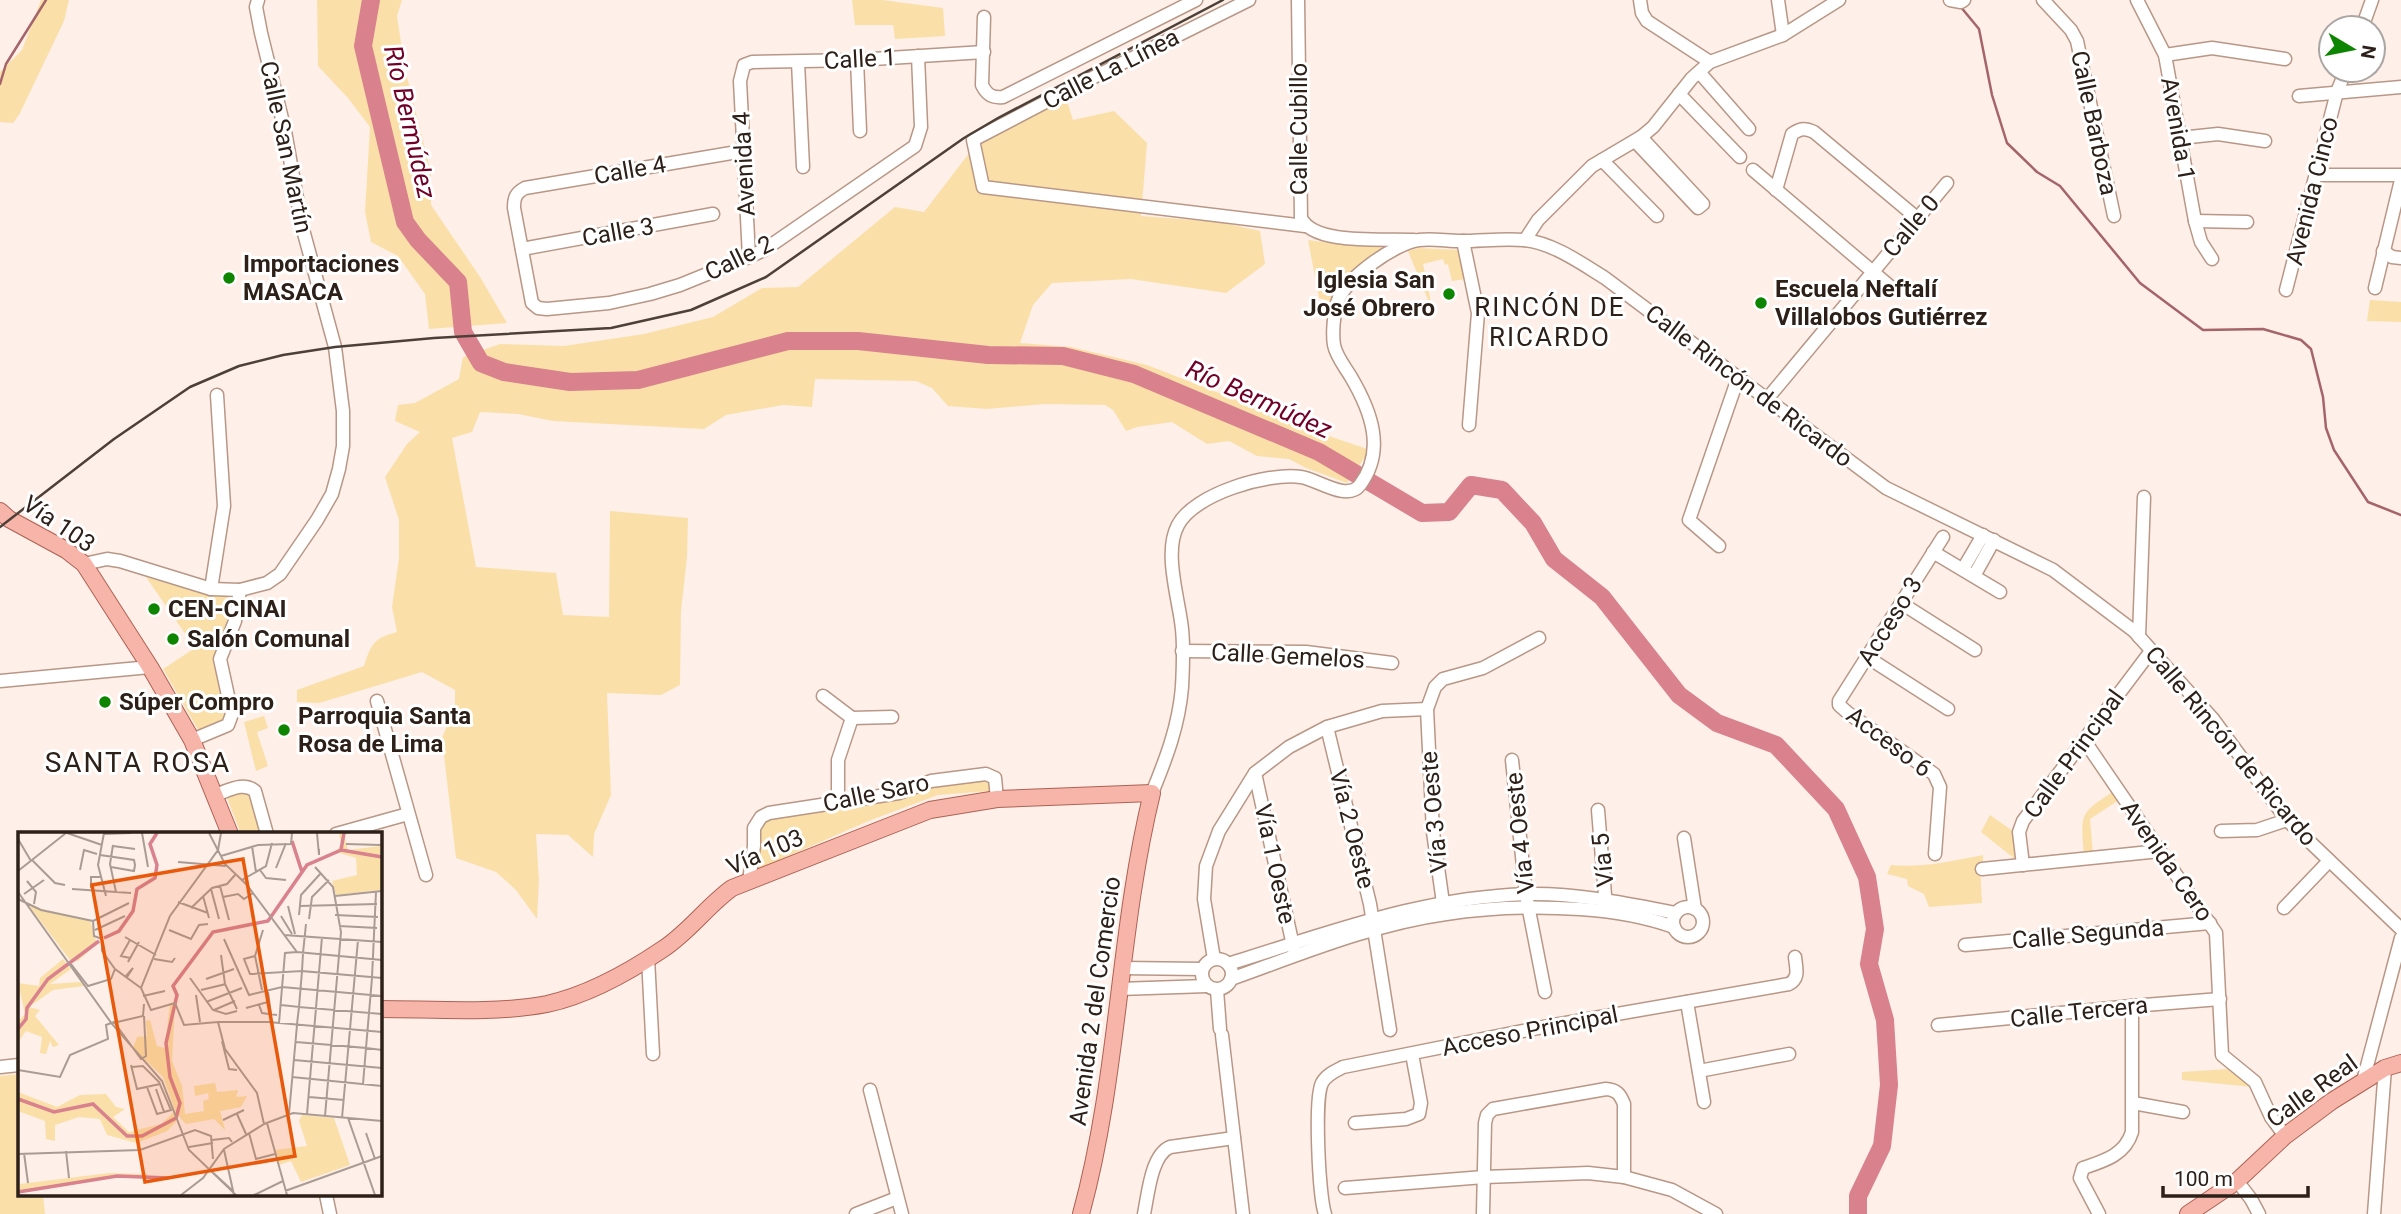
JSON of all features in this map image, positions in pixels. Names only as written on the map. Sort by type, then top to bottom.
[{"type":"main road","name":"Vía 103","points":[[4,520],[41,535],[84,564],[150,667],[192,740],[229,832]]},
{"type":"main road","name":"Vía 103","points":[[382,1009],[510,1008],[547,1004],[593,988],[648,958],[676,939],[716,899],[732,888],[930,810],[997,799],[1152,793]]},
{"type":"main road","name":"Avenida 2 del Comercio","points":[[1081,1214],[1097,1143],[1136,873],[1152,793]]},
{"type":"main road","name":"Calle Real","points":[[2188,1214],[2237,1181],[2285,1136],[2362,1081],[2385,1068],[2401,1063]]},
{"type":"street","name":"Calle San Martín","points":[[84,564],[107,559],[120,561],[211,589],[240,590],[267,583],[280,574],[332,494],[343,446],[343,411],[335,347],[302,226],[285,131],[256,7],[258,0]]},
{"type":"street","points":[[984,17],[982,85],[986,94],[1003,97],[1196,0]]},
{"type":"street","name":"Calle La Línea","points":[[1249,0],[973,140],[984,187],[1305,226]]},
{"type":"street","name":"Calle Cubillo","points":[[1298,0],[1299,211],[1305,226],[1312,231],[1339,237],[1417,240]]},
{"type":"street","points":[[1640,0],[1642,13],[1647,21],[1710,62]]},
{"type":"street","points":[[1777,0],[1783,35]]},
{"type":"street","points":[[1525,240],[1538,220],[1592,166],[1653,127],[1679,94],[1710,62],[1783,35],[1839,0]]},
{"type":"street","points":[[1950,0],[1964,0]]},
{"type":"street","name":"Calle Barboza","points":[[2043,0],[2071,30],[2077,41],[2115,216]]},
{"type":"street","name":"Avenida 1","points":[[2137,0],[2165,55],[2195,220],[2201,242],[2212,260]]},
{"type":"street","points":[[2165,55],[2212,48],[2285,59]]},
{"type":"street","name":"Calle 1","points":[[741,71],[744,65],[752,62],[857,60],[984,52]]},
{"type":"street","name":"Calle 2","points":[[522,249],[532,303],[538,308],[547,309],[608,303],[650,294],[680,285],[764,250],[915,146],[920,127],[918,56]]},
{"type":"street","points":[[857,60],[860,131]]},
{"type":"street","points":[[798,62],[803,167]]},
{"type":"street","name":"Avenida 4","points":[[741,71],[749,257]]},
{"type":"street","points":[[1699,72],[1749,129]]},
{"type":"street","name":"Avenida Cinco","points":[[2286,290],[2340,84]]},
{"type":"street","points":[[2299,96],[2401,87]]},
{"type":"street","points":[[1679,94],[1740,157]]},
{"type":"street","points":[[1776,190],[1792,134],[1799,129],[1805,129],[1814,132],[1917,218]]},
{"type":"street","points":[[2180,138],[2218,134],[2264,141]]},
{"type":"street","points":[[1638,139],[1703,204],[1698,208],[1638,139]]},
{"type":"street","name":"Calle 4","points":[[522,249],[514,199],[517,193],[525,188],[743,151]]},
{"type":"street","points":[[1602,160],[1657,216]]},
{"type":"street","points":[[1753,170],[1894,289]]},
{"type":"street","points":[[2316,175],[2401,177],[2375,288]]},
{"type":"street","name":"Calle 0","points":[[1767,399],[1947,183]]},
{"type":"street","name":"Calle 3","points":[[522,249],[713,214]]},
{"type":"street","points":[[2195,220],[2248,222]]},
{"type":"street","points":[[1152,793],[1177,723],[1182,688],[1182,651],[1172,547],[1179,521],[1189,511],[1229,488],[1273,477],[1300,477],[1341,491],[1352,491],[1359,486],[1374,455],[1374,428],[1367,406],[1336,354],[1334,343],[1337,302],[1345,288],[1361,271],[1417,240]]},
{"type":"street","name":"Calle Rincón de Ricardo","points":[[1417,240],[1525,240],[1570,257],[1605,278],[1886,488],[2053,570],[2139,637],[2213,719],[2287,820],[2401,929]]},
{"type":"street","points":[[1463,241],[1478,313],[1469,425]]},
{"type":"street","points":[[2384,251],[2392,257],[2401,258]]},
{"type":"street","points":[[1719,546],[1689,520],[1738,378]]},
{"type":"street","points":[[211,589],[223,506],[217,395]]},
{"type":"street","points":[[2139,637],[2144,497]]},
{"type":"street","name":"Acceso 3","points":[[1839,705],[1942,537]]},
{"type":"street","points":[[1969,573],[1989,537]]},
{"type":"street","points":[[1934,552],[2000,592]]},
{"type":"street","points":[[192,740],[228,725],[231,720],[220,659],[235,621],[240,590]]},
{"type":"street","points":[[1901,603],[1975,650]]},
{"type":"street","points":[[1214,959],[1204,899],[1206,866],[1219,831],[1255,773],[1289,747],[1327,727],[1382,711],[1427,709],[1435,688],[1443,679],[1483,668],[1539,638]]},
{"type":"street","name":"Calle Gemelos","points":[[1182,651],[1306,652],[1392,663]]},
{"type":"street","name":"Calle Principal","points":[[2023,865],[2020,832],[2024,821],[2151,651]]},
{"type":"street","points":[[1867,657],[1948,709]]},
{"type":"street","points":[[0,681],[150,667]]},
{"type":"street","points":[[823,696],[852,718],[892,716]]},
{"type":"street","points":[[377,701],[426,874]]},
{"type":"street","name":"Acceso 6","points":[[1839,705],[1934,774],[1938,780],[1935,854]]},
{"type":"street","name":"Vía 3 Oeste","points":[[1427,709],[1433,832],[1444,908]]},
{"type":"street","points":[[838,802],[838,760],[852,718]]},
{"type":"street","name":"Vía 2 Oeste","points":[[1327,727],[1373,924],[1390,1030]]},
{"type":"street","name":"Avenida Cero","points":[[2084,740],[2216,933],[2222,1055],[2255,1082],[2271,1117],[2285,1136]]},
{"type":"street","name":"Vía 4 Oeste","points":[[1512,760],[1527,900],[1545,992]]},
{"type":"street","name":"Vía 1 Oeste","points":[[1255,773],[1294,950]]},
{"type":"street","name":"Calle Saro","points":[[749,881],[754,828],[761,817],[769,813],[899,793],[931,780],[986,774],[995,778],[997,799]]},
{"type":"street","points":[[215,795],[244,786],[250,787],[255,791],[266,832]]},
{"type":"street","name":"Vía 5","points":[[1598,810],[1606,905]]},
{"type":"street","points":[[343,832],[408,814]]},
{"type":"street","points":[[2221,831],[2257,830],[2287,820]]},
{"type":"street","points":[[1684,838],[1695,909]]},
{"type":"street","points":[[1982,869],[2160,851]]},
{"type":"street","points":[[2284,908],[2329,861]]},
{"type":"street","points":[[1228,964],[1294,950],[1373,924],[1444,908],[1527,900],[1606,905],[1676,913],[1685,907],[1700,912],[1704,922],[1697,935],[1684,937],[1674,927],[1606,905]]},
{"type":"street","points":[[1674,927],[1676,913]]},
{"type":"street","name":"Calle Segunda","points":[[1965,945],[2210,923]]},
{"type":"street","points":[[2362,1081],[2401,938]]},
{"type":"street","points":[[1119,989],[1226,986],[1231,979],[1294,950]]},
{"type":"street","name":"Acceso Principal","points":[[1325,1214],[1321,1196],[1318,1097],[1325,1078],[1343,1067],[1548,1026],[1789,984],[1795,981],[1797,975],[1795,957]]},
{"type":"street","points":[[648,958],[653,1055]]},
{"type":"street","points":[[1122,968],[1202,969],[1214,959],[1224,960],[1231,968],[1231,979]]},
{"type":"street","points":[[1202,969],[1202,979],[1212,988],[1221,1031],[1243,1214]]},
{"type":"street","name":"Calle Tercera","points":[[1938,1026],[2220,999]]},
{"type":"street","points":[[1687,1002],[1704,1102]]},
{"type":"street","points":[[2099,1214],[2080,1178],[2083,1168],[2113,1157],[2123,1149],[2132,1132],[2132,1006]]},
{"type":"street","points":[[1355,1123],[1406,1119],[1419,1114],[1421,1102],[1412,1054]]},
{"type":"street","points":[[1699,1071],[1789,1054]]},
{"type":"street","points":[[0,1067],[18,1065]]},
{"type":"street","points":[[2374,1214],[2385,1068]]},
{"type":"street","points":[[1483,1214],[1487,1115],[1493,1109],[1606,1089],[1614,1090],[1624,1104],[1624,1177]]},
{"type":"street","points":[[870,1090],[902,1214]]},
{"type":"street","points":[[2133,1103],[2183,1112]]},
{"type":"street","points":[[1144,1214],[1157,1157],[1165,1149],[1234,1138]]},
{"type":"street","points":[[1345,1188],[1566,1173],[1624,1177],[1672,1190],[1716,1214]]},
{"type":"street","points":[[2237,1181],[2259,1214]]},
{"type":"street","points":[[326,1196],[330,1214]]},
{"type":"street","points":[[856,1214],[897,1198]]},
{"type":"shaded area","points":[[41,0],[69,0],[64,21],[19,115],[13,123],[0,122],[0,72],[22,50]]},
{"type":"shaded area","points":[[317,0],[402,0],[397,16],[405,69],[431,173],[431,205],[480,277],[507,323],[429,329],[425,294],[398,256],[371,242],[365,212],[370,127],[318,66]]},
{"type":"shaded area","points":[[852,0],[882,0],[943,8],[945,36],[895,39],[893,25],[855,25]]},
{"type":"shaded area","points":[[1065,95],[1073,120],[1114,111],[1147,143],[1141,216],[1219,222],[1260,231],[1265,264],[1226,293],[1131,279],[1052,283],[1033,305],[1020,343],[1071,347],[1147,365],[1370,450],[1347,483],[1289,459],[1257,456],[1229,441],[1207,444],[1172,422],[1126,431],[1113,410],[1105,405],[1044,404],[987,409],[948,406],[932,388],[916,381],[815,379],[812,407],[783,405],[726,415],[704,429],[553,421],[518,414],[480,412],[472,432],[452,438],[476,567],[556,573],[563,615],[609,617],[610,511],[688,518],[681,611],[680,685],[661,695],[607,693],[611,795],[594,834],[593,857],[568,835],[536,834],[539,880],[537,919],[516,890],[496,872],[456,858],[442,738],[455,706],[455,690],[422,672],[319,703],[297,702],[297,690],[364,666],[374,643],[397,632],[392,607],[399,558],[399,520],[385,477],[407,444],[420,432],[395,421],[398,405],[415,403],[459,379],[463,357],[500,344],[564,346],[644,334],[713,317],[762,288],[798,287],[895,207],[924,212],[970,152],[993,133]]},
{"type":"shaded area","points":[[1308,240],[1400,246],[1335,303],[1319,298]]},
{"type":"shaded area","points":[[1419,248],[1460,250],[1466,279],[1452,281],[1448,264],[1445,265],[1443,259],[1423,264],[1433,312],[1408,251]]},
{"type":"shaded area","points":[[2370,300],[2401,302],[2401,322],[2367,321]]},
{"type":"shaded area","points":[[146,577],[203,594],[235,594],[233,616],[220,648],[228,713],[224,723],[200,733],[163,669],[195,648]]},
{"type":"shaded area","points":[[264,716],[268,728],[257,732],[268,766],[256,771],[244,722]]},
{"type":"shaded area","points":[[989,779],[990,791],[938,795],[871,820],[756,870],[763,823],[773,819],[902,797],[941,783]]},
{"type":"shaded area","points":[[242,790],[251,793],[263,832],[240,832],[226,795]]},
{"type":"shaded area","points":[[2114,791],[2119,800],[2090,819],[2093,853],[2084,854],[2082,830],[2085,816],[2088,810]]},
{"type":"shaded area","points":[[1990,815],[2017,834],[2015,859],[1981,832]]},
{"type":"shaded area","points":[[1983,855],[1980,866],[1982,903],[1929,907],[1924,894],[1908,886],[1907,879],[1887,874],[1891,865],[1926,865]]},
{"type":"shaded area","points":[[2228,1069],[2252,1087],[2182,1080],[2182,1072]]},
{"type":"shaded area","points":[[18,1074],[18,1196],[43,1196],[45,1214],[0,1214],[0,1076]]},
{"type":"waterway","points":[[0,84],[6,64],[46,0]]},
{"type":"waterway","name":"Río Bermúdez","points":[[371,0],[363,46],[405,222],[418,240],[458,282],[463,332],[481,363],[504,372],[570,382],[638,380],[788,341],[858,341],[988,355],[1063,356],[1134,374],[1319,452],[1422,513],[1449,512],[1471,485],[1502,490],[1533,523],[1554,559],[1602,597],[1679,695],[1717,723],[1776,745],[1836,809],[1867,877],[1875,929],[1869,964],[1885,1020],[1889,1085],[1882,1146],[1858,1196],[1858,1214]]},
{"type":"waterway","points":[[1960,6],[1979,29],[1992,95],[2007,143],[2037,172],[2060,186],[2140,283],[2203,330],[2263,329],[2301,340],[2311,349],[2323,397],[2326,428],[2334,450],[2368,502],[2401,515]]},
{"type":"railway","points":[[0,527],[114,439],[190,387],[239,366],[283,355],[335,347],[434,338],[611,328],[691,310],[766,277],[964,138],[998,118],[1223,0]]},
{"type":"place","name":"Importaciones MASACA","points":[[229,278]]},
{"type":"place","name":"Iglesia San José Obrero","points":[[1449,294]]},
{"type":"place","name":"Escuela Neftalí Villalobos Gutiérrez","points":[[1761,303]]},
{"type":"place","name":"CEN-CINAI","points":[[154,609]]},
{"type":"place","name":"Salón Comunal","points":[[173,639]]},
{"type":"place","name":"Súper Compro","points":[[105,702]]},
{"type":"place","name":"Parroquia Santa Rosa de Lima","points":[[284,730]]},
{"type":"district","name":"RINCÓN DE RICARDO","points":[[1550,322]]},
{"type":"district","name":"SANTA ROSA","points":[[138,762]]}]
